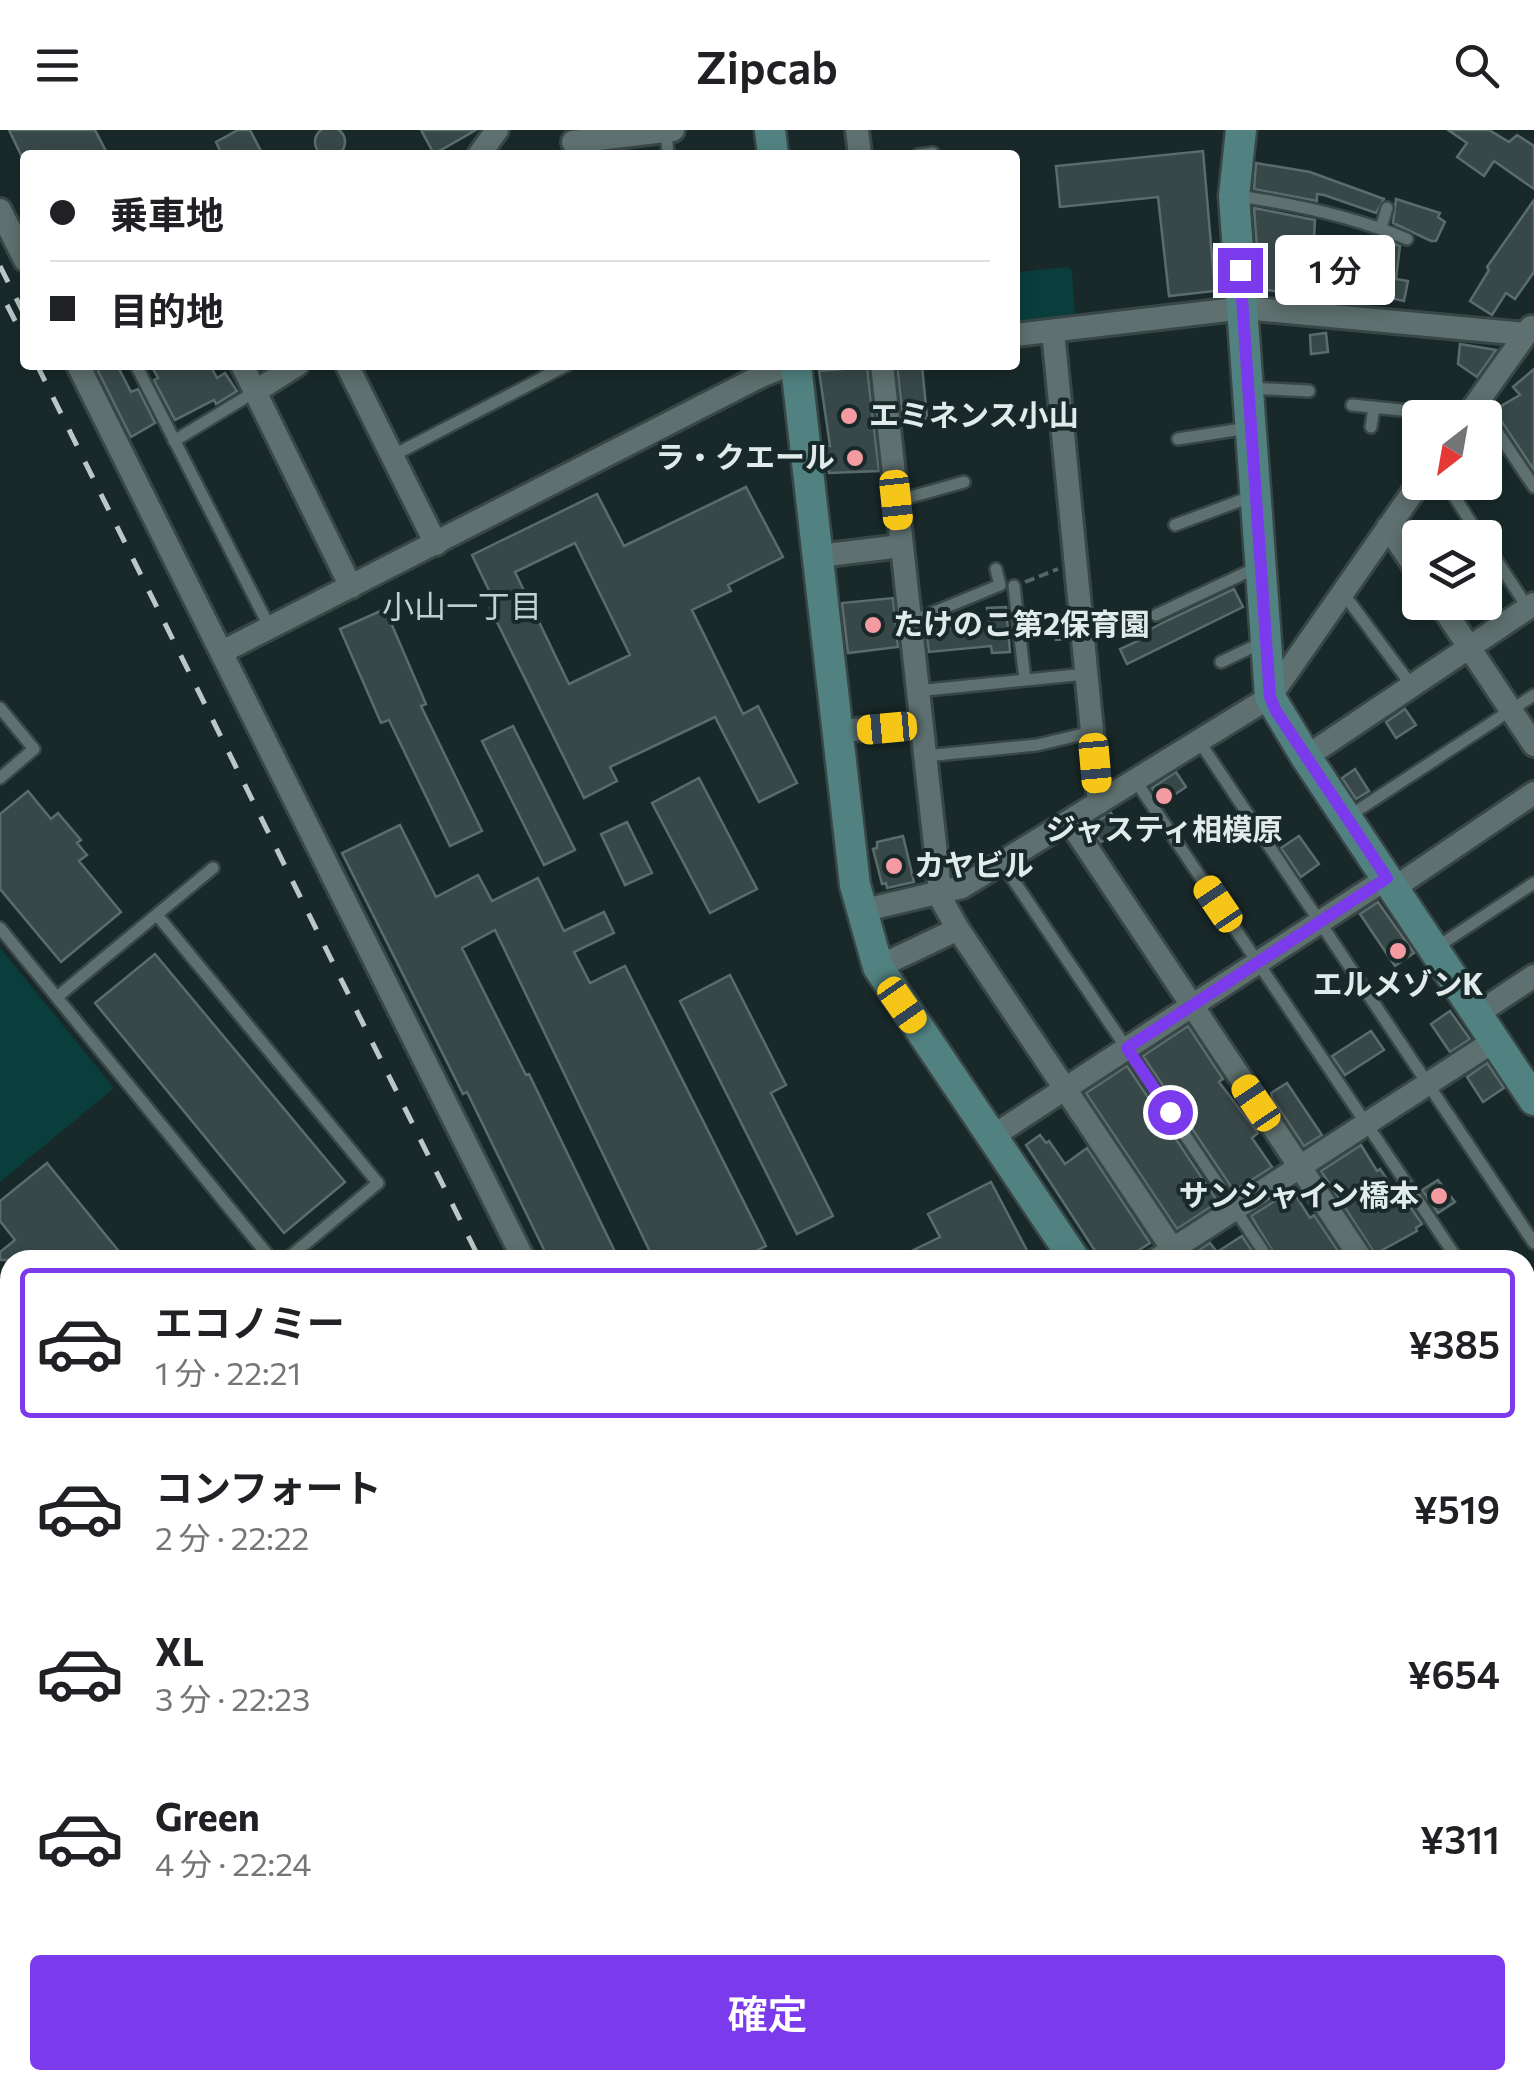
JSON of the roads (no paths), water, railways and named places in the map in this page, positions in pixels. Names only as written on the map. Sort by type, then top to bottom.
[{"type":"street","points":[[573,142],[668,130]]},
{"type":"street","points":[[1242,130],[1234,196],[1270,697],[1534,1100]]},
{"type":"street","points":[[0,210],[20,250]]},
{"type":"street","points":[[1020,334],[1244,308],[1531,335]]},
{"type":"street","points":[[1053,330],[1099,803]]},
{"type":"street","points":[[1480,400],[1531,335]]},
{"type":"street","points":[[81,370],[519,1250]]},
{"type":"street","points":[[245,370],[351,587]]},
{"type":"street","points":[[256,391],[290,370]]},
{"type":"street","points":[[356,370],[392,456],[436,544]]},
{"type":"street","points":[[222,652],[776,370]]},
{"type":"street","points":[[797,370],[855,885],[878,968],[1068,1250]]},
{"type":"street","points":[[883,370],[939,892],[958,928],[1066,1089],[1166,1250]]},
{"type":"street","points":[[861,910],[962,887],[1270,697],[1407,500]]},
{"type":"street","points":[[1388,527],[1402,548]]},
{"type":"street","points":[[818,556],[901,546]]},
{"type":"street","points":[[1306,757],[1531,606]]},
{"type":"street","points":[[1451,620],[1534,745]]},
{"type":"street","points":[[838,731],[921,725]]},
{"type":"street","points":[[993,1136],[1320,922],[1534,794]]},
{"type":"street","points":[[1069,821],[1355,1250]]},
{"type":"street","points":[[878,968],[958,928]]},
{"type":"street","points":[[1478,1014],[1534,977]]},
{"type":"street","points":[[1178,1250],[1494,1041]]},
{"type":"lane","points":[[1234,196],[1298,204],[1407,239]]},
{"type":"lane","points":[[1381,228],[1388,208]]},
{"type":"lane","points":[[138,370],[270,628]]},
{"type":"lane","points":[[392,456],[557,370]]},
{"type":"lane","points":[[1250,388],[1309,390]]},
{"type":"lane","points":[[174,441],[256,391]]},
{"type":"lane","points":[[1352,405],[1402,410]]},
{"type":"lane","points":[[1371,427],[1374,407]]},
{"type":"lane","points":[[1178,438],[1252,427]]},
{"type":"lane","points":[[1502,447],[1534,486]]},
{"type":"lane","points":[[896,500],[964,482]]},
{"type":"lane","points":[[1175,525],[1257,495]]},
{"type":"lane","points":[[1156,615],[1262,565]]},
{"type":"lane","points":[[1502,566],[1531,606]]},
{"type":"lane","points":[[910,622],[1000,585],[996,569]]},
{"type":"lane","points":[[1014,586],[1026,680]]},
{"type":"lane","points":[[1342,594],[1412,686]]},
{"type":"lane","points":[[1221,662],[1266,640]]},
{"type":"lane","points":[[917,691],[1086,674]]},
{"type":"lane","points":[[1347,818],[1534,695]]},
{"type":"lane","points":[[0,708],[34,749],[0,778]]},
{"type":"lane","points":[[926,756],[1037,746],[1092,732]]},
{"type":"lane","points":[[1199,741],[1534,1243]]},
{"type":"lane","points":[[1135,780],[1451,1250]]},
{"type":"lane","points":[[1002,863],[1263,1250]]},
{"type":"lane","points":[[58,997],[213,868]]},
{"type":"lane","points":[[1434,950],[1534,883]]},
{"type":"lane","points":[[156,915],[378,1183],[298,1250]]},
{"type":"lane","points":[[0,928],[264,1250]]},
{"type":"railway","points":[[0,266],[20,306]]},
{"type":"railway","points":[[7,305],[20,330]]},
{"type":"railway","points":[[39,370],[475,1250]]},
{"type":"place","name":"エミネンス小山","points":[[849,416]]},
{"type":"place","name":"ラ・クエール","points":[[855,458]]},
{"type":"place","name":"たけのこ第2保育園","points":[[873,625]]},
{"type":"place","name":"ジャスティ相模原","points":[[1164,796]]},
{"type":"place","name":"カヤビル","points":[[894,866]]},
{"type":"place","name":"エルメゾンK","points":[[1398,951]]},
{"type":"place","name":"サンシャイン橋本","points":[[1439,1196]]},
{"type":"district","name":"小山一丁目","points":[[462,607]]}]
